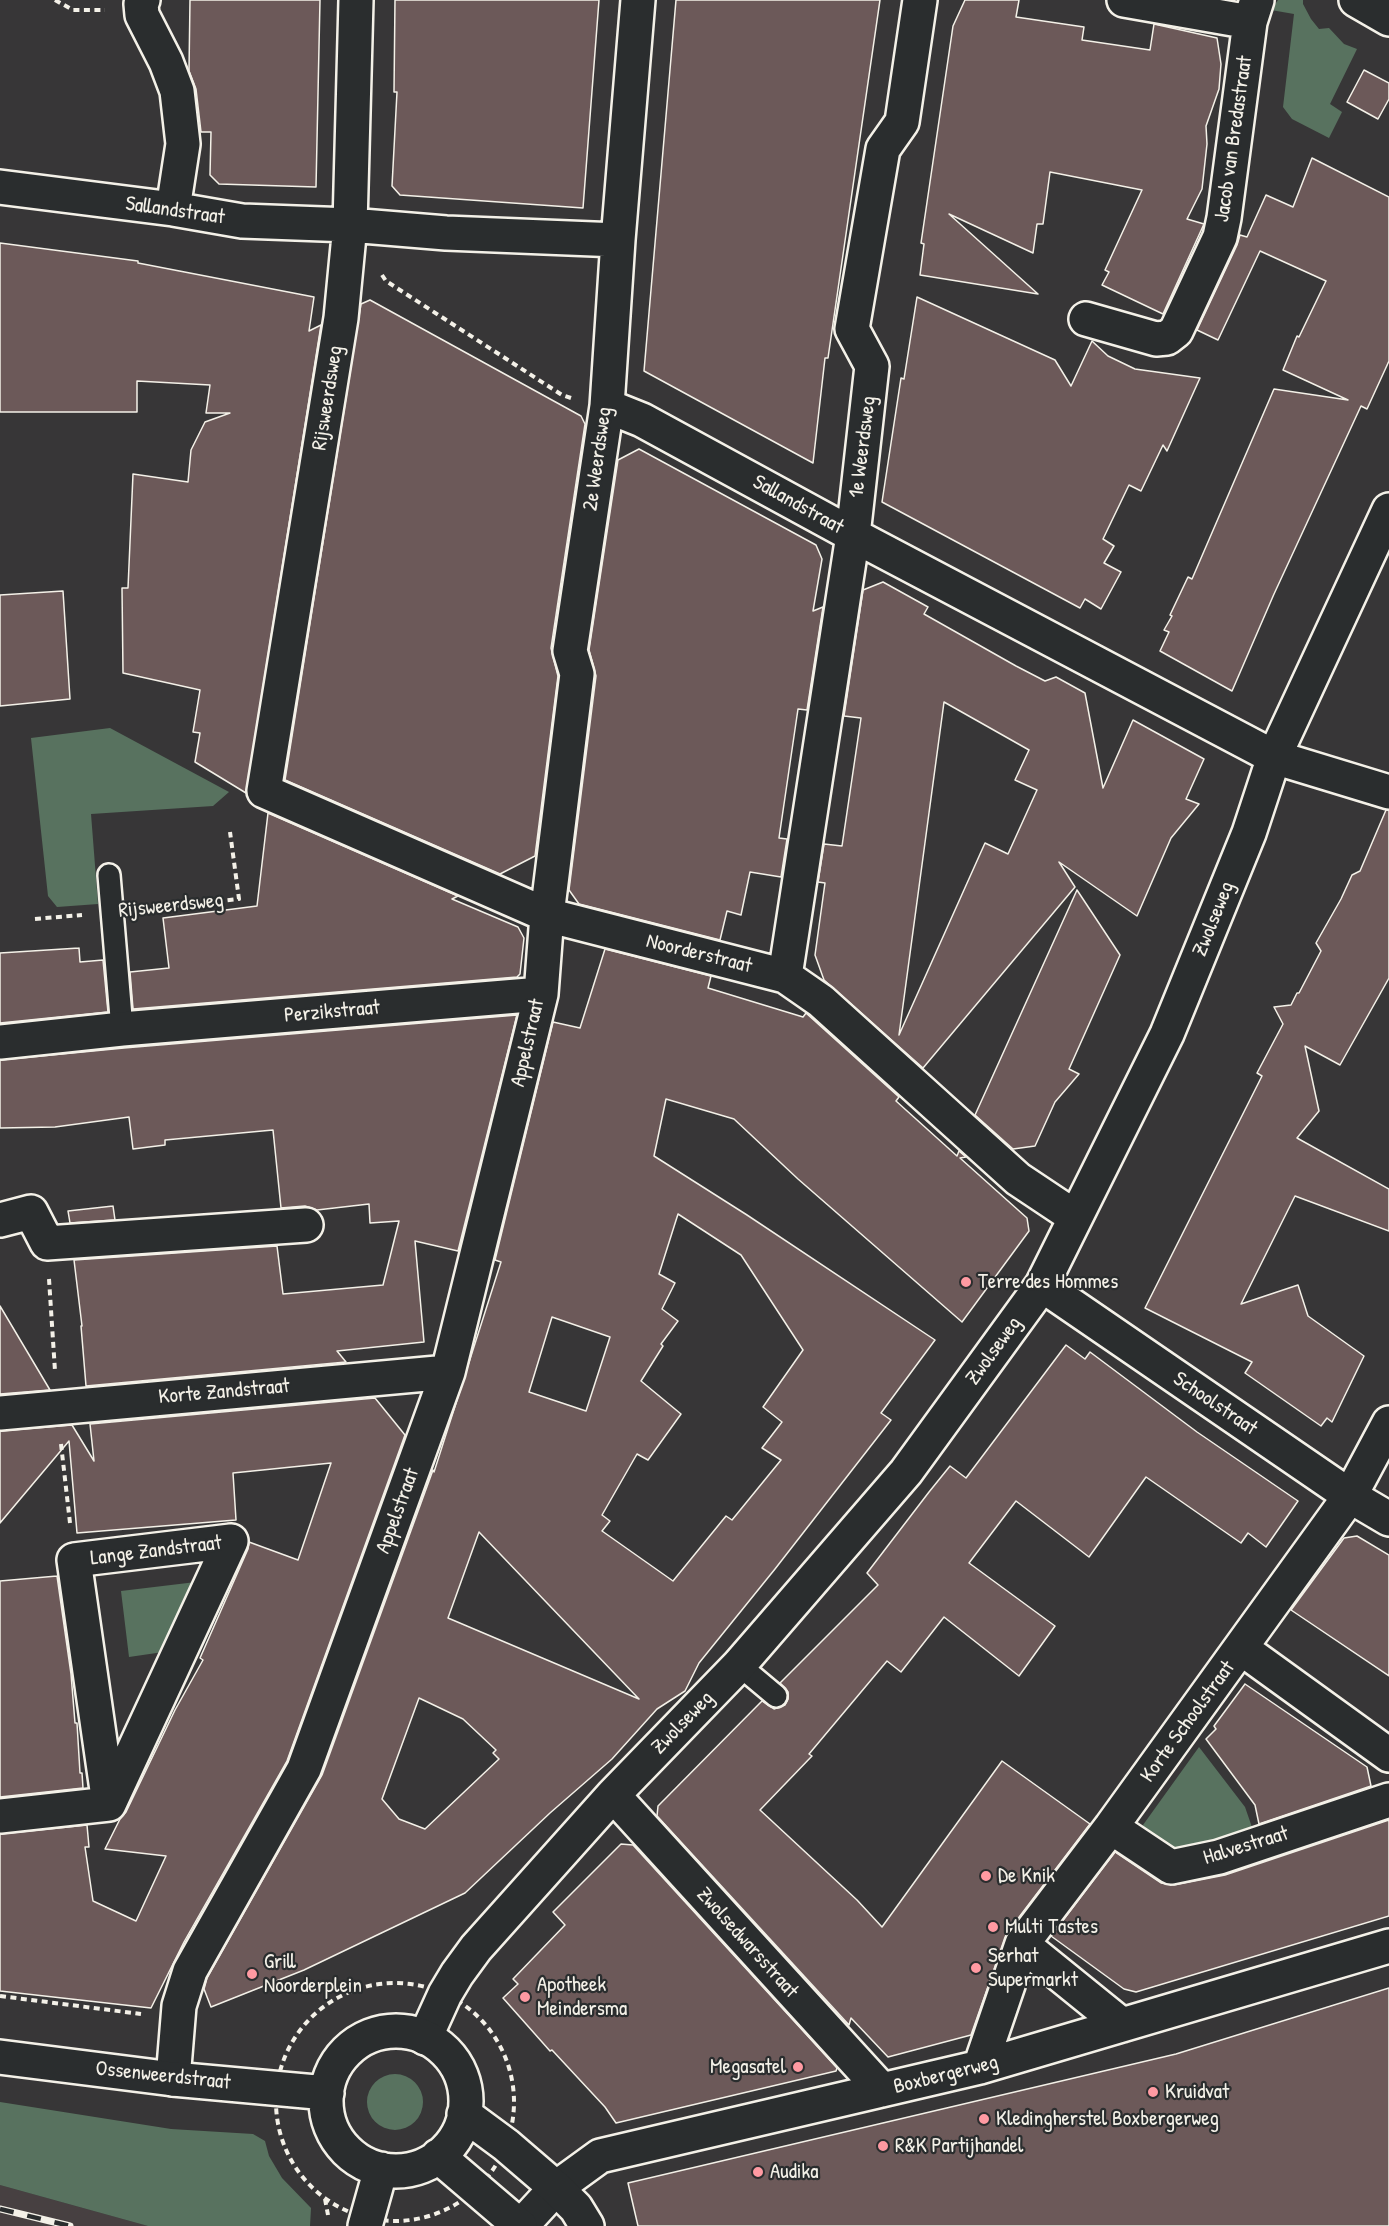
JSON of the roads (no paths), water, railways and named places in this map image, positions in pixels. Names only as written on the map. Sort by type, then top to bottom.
[{"type":"street","name":"Rijsweerdsweg","points":[[264,791],[341,318],[350,225],[356,0]]},
{"type":"street","name":"2e Weerdsweg","points":[[546,915],[577,674],[570,651],[607,406],[638,0]]},
{"type":"street","name":"1e Weerdsweg","points":[[784,976],[853,535],[872,366],[852,329],[883,149],[902,122],[920,0]]},
{"type":"street","name":"Jacob van Bredastraat","points":[[1086,319],[1156,339],[1167,338],[1176,331],[1220,237],[1253,11],[1124,0]]},
{"type":"street","points":[[1356,0],[1389,19]]},
{"type":"street","points":[[142,2],[142,15],[166,62],[177,91],[183,144],[173,209]]},
{"type":"street","name":"Sallandstraat","points":[[0,187],[173,209],[242,221],[618,240]]},
{"type":"street","name":"Sallandstraat","points":[[607,406],[642,420],[853,535],[1274,757],[1389,792]]},
{"type":"street","name":"Zwolseweg","points":[[425,2038],[445,1994],[476,1948],[613,1795],[739,1665],[906,1472],[1042,1286],[1167,1034],[1249,833],[1274,757],[1389,510]]},
{"type":"street","name":"Noorderstraat","points":[[264,791],[546,915],[784,976],[821,1001],[1018,1179],[1075,1217]]},
{"type":"street","name":"Appelstraat","points":[[173,2079],[179,2006],[190,1971],[304,1769],[448,1372],[541,994],[546,915]]},
{"type":"street","name":"Perzikstraat","points":[[0,1042],[122,1029],[541,994]]},
{"type":"street","points":[[0,1220],[31,1212],[47,1243],[306,1225]]},
{"type":"street","name":"Schoolstraat","points":[[1042,1286],[1350,1496],[1389,1519]]},
{"type":"street","name":"Korte Zandstraat","points":[[0,1413],[448,1372]]},
{"type":"street","name":"Korte Schoolstraat","points":[[980,2067],[1022,1944],[1111,1827],[1350,1496],[1389,1422]]},
{"type":"street","name":"Lange Zandstraat","points":[[231,1541],[108,1804],[74,1560],[231,1541]]},
{"type":"street","points":[[1241,1648],[1389,1755]]},
{"type":"street","name":"Zwolsedwarsstraat","points":[[613,1795],[882,2090]]},
{"type":"street","name":"Halvestraat","points":[[1111,1827],[1171,1867],[1219,1857],[1389,1800]]},
{"type":"street","points":[[0,1816],[108,1804]]},
{"type":"street","points":[[1022,1944],[1122,2025]]},
{"type":"street","name":"Boxbergerweg","points":[[520,2226],[556,2188],[600,2156],[980,2067],[1389,1946]]},
{"type":"street","points":[[396,2031],[425,2038],[438,2046],[458,2069],[463,2083],[464,2114],[455,2138],[438,2156],[417,2168],[381,2169],[358,2160],[339,2142],[328,2119],[327,2093],[329,2079],[335,2066],[350,2049],[368,2037],[382,2032],[396,2031]]},
{"type":"street","name":"Ossenweerdstraat","points":[[0,2057],[173,2079],[327,2093]]},
{"type":"street","points":[[464,2114],[506,2145],[556,2188],[576,2208],[587,2226]]},
{"type":"street","points":[[438,2156],[520,2226]]},
{"type":"street","points":[[366,2222],[381,2169]]},
{"type":"lane","points":[[109,875],[122,1029]]},
{"type":"lane","points":[[739,1665],[776,1696]]},
{"type":"railway","points":[[0,2209],[70,2226]]},
{"type":"place","name":"Terre des Hommes","points":[[966,1282]]},
{"type":"place","name":"De Knik","points":[[986,1876]]},
{"type":"place","name":"Multi Tastes","points":[[993,1927]]},
{"type":"place","name":"Serhat Supermarkt","points":[[976,1968]]},
{"type":"place","name":"Grill Noorderplein","points":[[252,1974]]},
{"type":"place","name":"Apotheek Meindersma","points":[[525,1997]]},
{"type":"place","name":"Megasatel","points":[[798,2067]]},
{"type":"place","name":"Kruidvat","points":[[1153,2092]]},
{"type":"place","name":"Kledingherstel Boxbergerweg","points":[[984,2119]]},
{"type":"place","name":"R&K Partijhandel","points":[[883,2146]]},
{"type":"place","name":"Audika","points":[[758,2172]]}]
